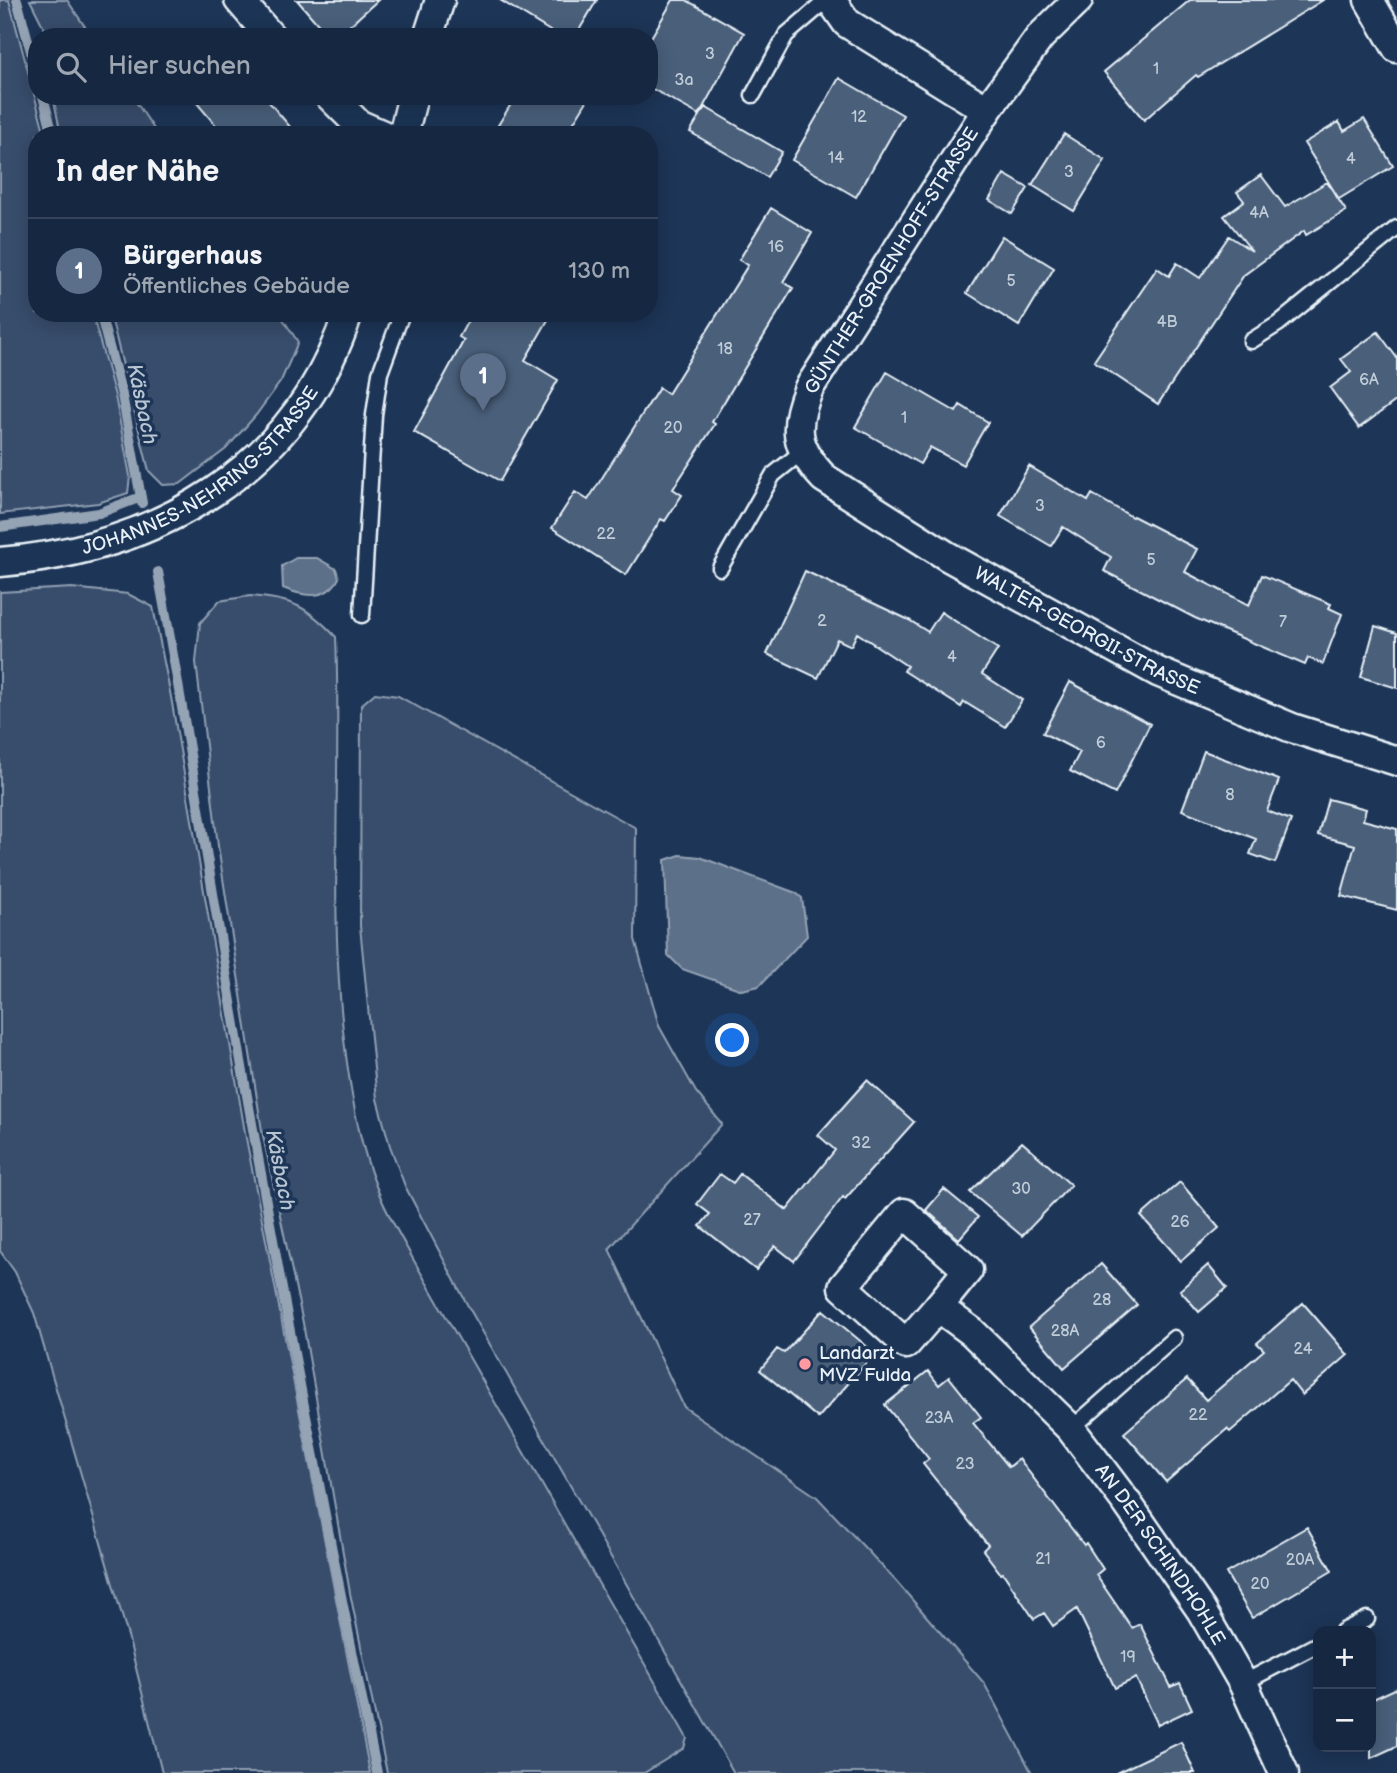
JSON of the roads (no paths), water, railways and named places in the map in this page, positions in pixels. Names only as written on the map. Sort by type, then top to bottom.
[{"type":"street","points":[[239,0],[263,28]]},
{"type":"street","points":[[431,28],[440,0]]},
{"type":"street","points":[[829,0],[847,23],[987,110]]},
{"type":"street","name":"GÜNTHER-GROENHOFF-STRASSE","points":[[803,451],[797,438],[798,422],[809,388],[987,110],[1040,37],[1078,0]]},
{"type":"street","points":[[1369,0],[1397,48]]},
{"type":"street","points":[[339,105],[363,126]]},
{"type":"street","points":[[405,126],[411,105]]},
{"type":"street","name":"JOHANNES-NEHRING-STRASSE","points":[[0,562],[62,554],[118,540],[173,517],[214,492],[262,454],[295,415],[321,376],[344,322]]},
{"type":"street","name":"WALTER-GEORGII-STRASSE","points":[[803,451],[812,466],[824,478],[947,556],[1158,672],[1292,728],[1397,761]]},
{"type":"street","points":[[904,1213],[968,1270],[938,1307],[906,1344],[843,1287],[904,1213]]},
{"type":"street","name":"AN DER SCHINDHOHLE","points":[[938,1307],[972,1332],[1071,1429],[1127,1503],[1201,1610],[1243,1683],[1284,1773]]},
{"type":"lane","points":[[753,94],[786,35],[829,0]]},
{"type":"lane","points":[[1251,341],[1278,324],[1397,228]]},
{"type":"lane","points":[[362,615],[374,415],[380,373],[399,322]]},
{"type":"lane","points":[[720,568],[773,475],[803,451]]},
{"type":"lane","points":[[1071,1429],[1174,1338]]},
{"type":"lane","points":[[1353,1626],[1367,1619]]},
{"type":"lane","points":[[1243,1683],[1313,1647]]},
{"type":"waterway","name":"Käsbach","points":[[17,0],[28,41]]},
{"type":"waterway","name":"Käsbach","points":[[45,105],[51,126]]},
{"type":"waterway","name":"Käsbach","points":[[102,322],[122,395],[142,503]]},
{"type":"waterway","points":[[0,527],[99,513],[141,497]]},
{"type":"waterway","name":"Käsbach","points":[[158,572],[268,1215],[377,1773]]},
{"type":"place","name":"Bürgerhaus","points":[[483,411]]},
{"type":"place","name":"Landarzt MVZ Fulda","points":[[805,1364]]}]
